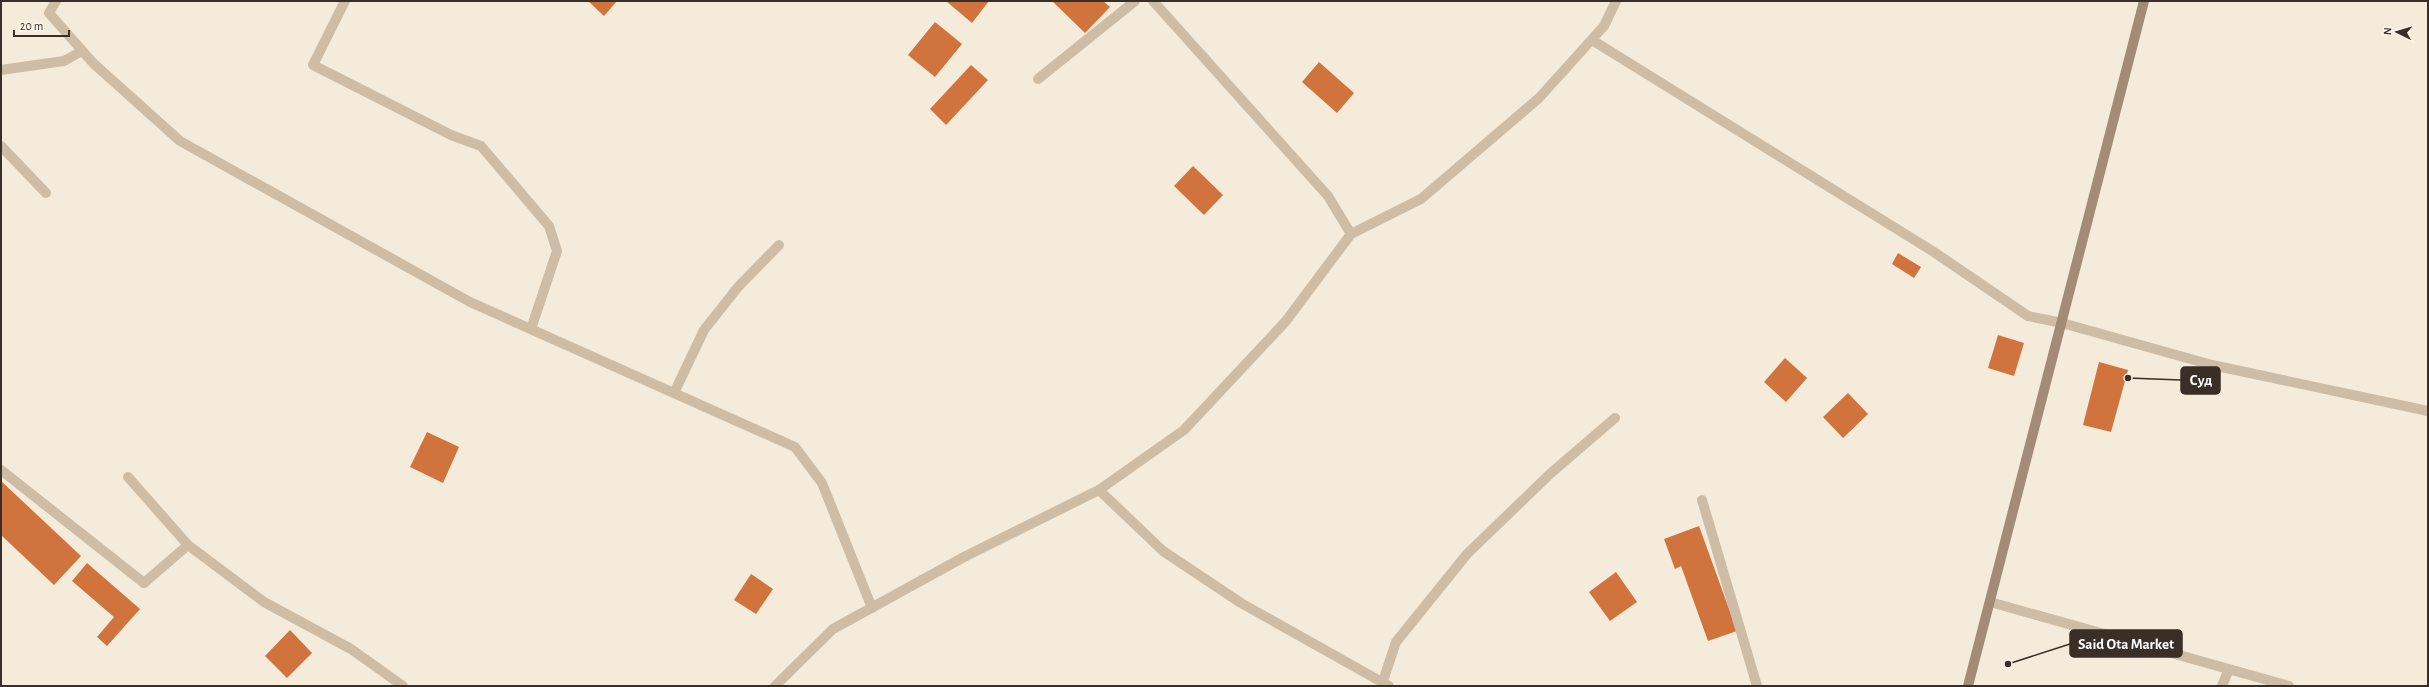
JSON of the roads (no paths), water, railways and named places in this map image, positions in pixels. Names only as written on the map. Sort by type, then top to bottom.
[{"type":"main road","points":[[1968,686],[2144,1]]},
{"type":"street","points":[[56,1],[49,13],[82,51],[93,63],[180,140],[470,302],[795,447],[822,484],[872,608]]},
{"type":"street","points":[[345,1],[313,65],[451,135],[481,146],[550,226],[557,251],[531,329]]},
{"type":"street","points":[[1038,79],[1135,1]]},
{"type":"street","points":[[1152,1],[1328,196],[1351,234]]},
{"type":"street","points":[[775,686],[833,629],[964,557],[1099,490],[1184,430],[1286,321],[1351,234],[1422,199],[1538,98],[1604,26],[1616,1]]},
{"type":"street","points":[[1592,40],[1934,252],[2028,316],[2062,323],[2212,365],[2428,412]]},
{"type":"street","points":[[1,70],[64,61],[82,51]]},
{"type":"street","points":[[1,146],[46,193]]},
{"type":"street","points":[[674,393],[704,330],[738,288],[779,245]]},
{"type":"street","points":[[1099,490],[1170,556],[1241,603],[1386,683],[1396,642],[1467,554],[1551,473],[1615,418]]},
{"type":"street","points":[[1,470],[144,583],[188,545]]},
{"type":"street","points":[[128,477],[188,545],[264,602],[351,649],[403,686]]},
{"type":"street","points":[[1702,500],[1757,686]]},
{"type":"street","points":[[1990,602],[2289,686]]},
{"type":"street","points":[[2222,686],[2229,669]]},
{"type":"place","name":"Суд","points":[[2128,378]]},
{"type":"place","name":"Said Ota Market","points":[[2008,664]]}]
